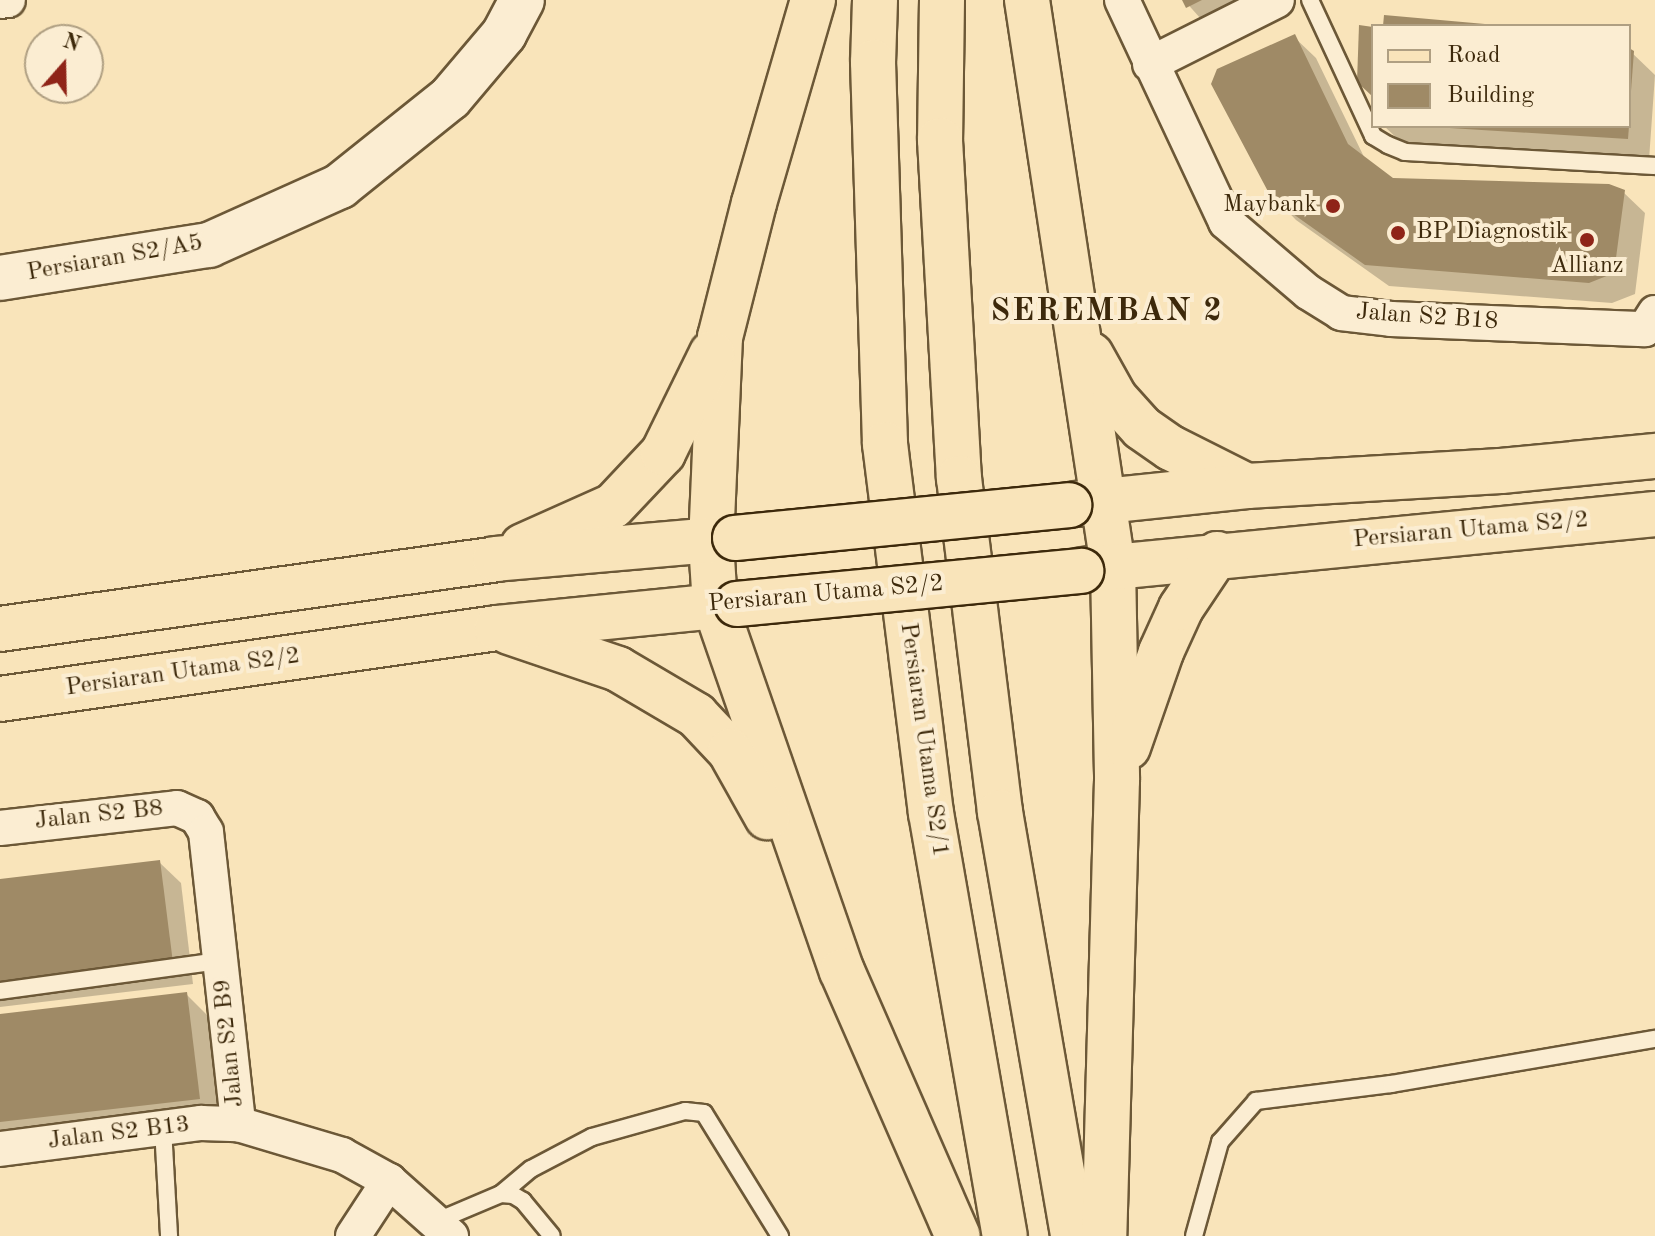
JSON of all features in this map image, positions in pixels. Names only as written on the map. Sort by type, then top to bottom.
[{"type":"main road","points":[[495,559],[613,506],[663,453],[720,337],[754,203],[813,0]]},
{"type":"main road","name":"Persiaran Utama S2/1","points":[[875,0],[873,62],[885,444],[931,813],[1005,1236]]},
{"type":"main road","points":[[942,0],[940,140],[959,478],[1000,812],[1073,1236]]},
{"type":"main road","points":[[1027,0],[1080,336],[1087,502],[1097,568],[1117,780],[1104,1236]]},
{"type":"main road","points":[[1080,336],[1115,398],[1142,428],[1171,448],[1247,486]]},
{"type":"main road","points":[[720,337],[726,604],[842,971],[958,1236]]},
{"type":"main road","points":[[0,629],[495,559],[723,540],[1247,486],[1501,471],[1655,456]]},
{"type":"main road","name":"Persiaran Utama S2/2","points":[[0,699],[497,628],[1217,554],[1655,514]]},
{"type":"main road","points":[[1117,780],[1161,652],[1181,608],[1217,554]]},
{"type":"main road","points":[[497,628],[618,669],[696,715],[730,751],[823,917]]},
{"type":"street","points":[[0,1],[8,0]]},
{"type":"street","name":"Persiaran S2/A5","points":[[0,278],[209,245],[340,186],[450,98],[504,34],[522,0]]},
{"type":"street","name":"Jalan S2 B18","points":[[1122,0],[1226,222],[1308,292],[1341,313],[1391,319],[1645,329],[1655,313]]},
{"type":"street","points":[[1150,64],[1277,0]]},
{"type":"street","name":"Jalan S2 B8","points":[[0,828],[177,808],[197,817]]},
{"type":"street","name":"Jalan S2 B9","points":[[197,817],[206,832],[238,1124],[342,1155],[389,1181],[444,1229]]},
{"type":"street","name":"Jalan S2 B13","points":[[0,1149],[163,1128],[238,1124]]},
{"type":"street","points":[[353,1236],[389,1181]]},
{"type":"lane","points":[[1310,0],[1373,136],[1388,145],[1405,152],[1655,166]]},
{"type":"lane","points":[[0,991],[220,961]]},
{"type":"lane","points":[[1194,1236],[1220,1142],[1256,1101],[1391,1084],[1655,1039]]},
{"type":"lane","points":[[444,1229],[501,1194],[531,1169],[592,1137],[685,1111],[704,1113],[780,1236]]},
{"type":"lane","points":[[163,1128],[169,1236]]},
{"type":"lane","points":[[501,1194],[513,1195],[523,1201],[552,1236]]},
{"type":"building","points":[[1182,0],[1202,0],[1186,8]]},
{"type":"building","points":[[1384,15],[1485,24],[1383,24]]},
{"type":"building","points":[[1359,25],[1371,27],[1371,95],[1357,82]]},
{"type":"building","points":[[1295,34],[1348,144],[1393,178],[1609,184],[1625,190],[1614,273],[1589,283],[1365,265],[1272,199],[1211,84],[1217,69]]},
{"type":"building","points":[[1631,49],[1634,51],[1631,91]]},
{"type":"building","points":[[1449,128],[1629,128],[1628,139]]},
{"type":"building","points":[[160,860],[173,963],[0,984],[0,879]]},
{"type":"building","points":[[187,992],[200,1099],[0,1122],[0,1014]]},
{"type":"place","name":"Maybank","points":[[1333,206]]},
{"type":"place","name":"BP Diagnostik","points":[[1398,233]]},
{"type":"place","name":"Allianz","points":[[1587,240]]},
{"type":"district","name":"SEREMBAN 2","points":[[1107,312]]}]
